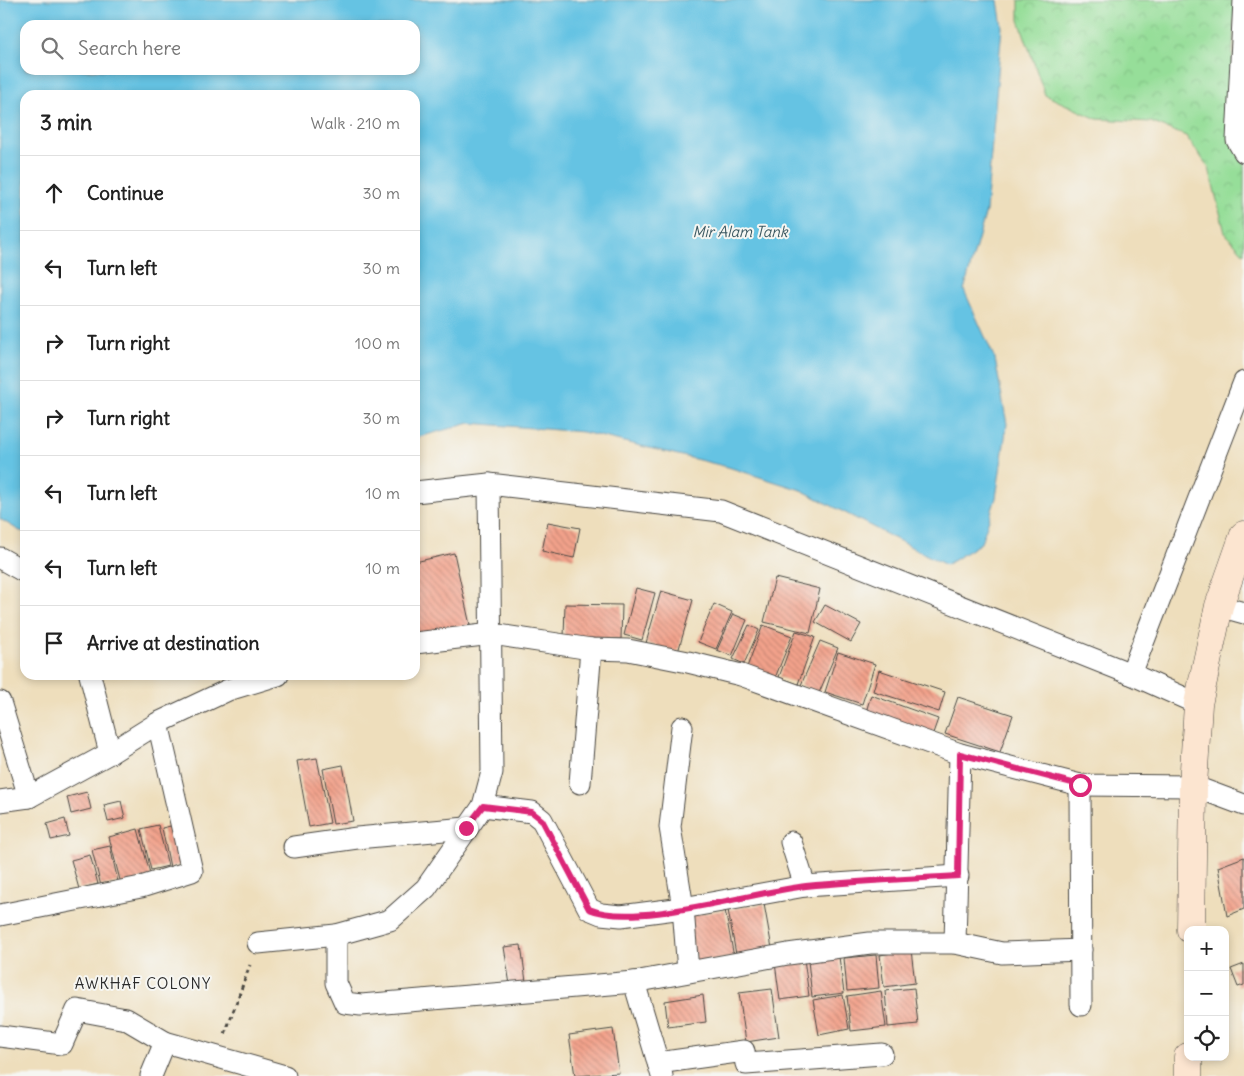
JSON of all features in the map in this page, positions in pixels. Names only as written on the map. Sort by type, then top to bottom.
[{"type":"main road","points":[[1191,926],[1193,786],[1198,704],[1231,609],[1244,534]]},
{"type":"main road","points":[[1188,1061],[1188,1076]]},
{"type":"street","points":[[1244,0],[1237,140],[1244,152]]},
{"type":"street","points":[[1131,674],[1244,382]]},
{"type":"street","points":[[258,943],[336,935],[390,920],[426,888],[483,806],[492,772],[489,484]]},
{"type":"street","points":[[420,491],[489,484],[721,511],[1131,674],[1198,704]]},
{"type":"street","points":[[0,558],[20,569]]},
{"type":"street","points":[[420,642],[492,634],[591,649],[628,650],[741,675],[960,754],[1080,785],[1193,786],[1244,805]]},
{"type":"street","points":[[580,783],[591,649]]},
{"type":"street","points":[[91,680],[110,754]]},
{"type":"street","points":[[0,801],[29,797],[110,754],[226,683],[246,680]]},
{"type":"street","points":[[0,702],[29,797]]},
{"type":"street","points":[[0,915],[141,887],[192,871],[158,723]]},
{"type":"street","points":[[682,727],[670,826],[682,908],[688,971]]},
{"type":"street","points":[[955,943],[960,754]]},
{"type":"street","points":[[1080,785],[1080,1005]]},
{"type":"street","points":[[483,806],[532,812],[542,820],[589,909],[601,914],[621,916],[682,908],[805,886],[958,876]]},
{"type":"street","points":[[294,847],[466,828]]},
{"type":"street","points":[[791,842],[805,886]]},
{"type":"street","points":[[336,935],[336,983],[345,1003],[361,1005],[634,982],[788,954],[870,943],[955,943],[1002,953],[1080,950]]},
{"type":"street","points":[[634,982],[660,1070],[744,1051],[746,1064],[882,1054]]},
{"type":"street","points":[[0,1036],[62,1044],[77,1010],[126,1018],[166,1042],[285,1076]]},
{"type":"street","points":[[151,1076],[166,1042]]},
{"type":"path","points":[[216,1056],[258,943]]},
{"type":"green space","points":[[1019,0],[1235,0],[1229,141],[1244,163],[1244,254],[1225,233],[1209,168],[1186,136],[1151,122],[1097,119],[1045,95],[1019,20]]},
{"type":"water","name":"Mir Alam Tank","points":[[0,0],[998,0],[1002,27],[986,211],[964,290],[995,359],[1007,424],[996,498],[981,543],[946,565],[801,490],[728,467],[583,432],[470,423],[420,437],[420,90],[20,90],[20,531],[0,519]]},
{"type":"building","points":[[548,522],[580,528],[574,558],[542,551]]},
{"type":"building","points":[[454,553],[470,625],[420,637],[420,561]]},
{"type":"building","points":[[775,578],[820,589],[810,633],[764,622]]},
{"type":"building","points":[[636,588],[655,593],[642,640],[624,635]]},
{"type":"building","points":[[661,591],[693,600],[678,652],[646,643]]},
{"type":"building","points":[[565,604],[622,605],[621,639],[564,638]]},
{"type":"building","points":[[714,604],[732,612],[716,649],[698,642]]},
{"type":"building","points":[[825,605],[861,624],[851,642],[815,622]]},
{"type":"building","points":[[733,614],[747,620],[732,656],[717,650]]},
{"type":"building","points":[[749,625],[759,630],[744,664],[733,659]]},
{"type":"building","points":[[763,625],[792,636],[775,678],[747,667]]},
{"type":"building","points":[[796,631],[815,637],[798,684],[779,677]]},
{"type":"building","points":[[820,641],[838,648],[819,693],[801,685]]},
{"type":"building","points":[[838,652],[875,664],[862,704],[825,692]]},
{"type":"building","points":[[879,670],[945,692],[939,712],[873,691]]},
{"type":"building","points":[[871,695],[938,719],[932,736],[866,712]]},
{"type":"building","points":[[958,697],[1013,715],[1000,752],[945,734]]},
{"type":"building","points":[[317,758],[330,823],[309,827],[297,761]]},
{"type":"building","points":[[343,765],[353,821],[333,824],[323,769]]},
{"type":"building","points":[[87,792],[91,809],[71,814],[67,797]]},
{"type":"building","points":[[121,801],[125,818],[108,822],[104,805]]},
{"type":"building","points":[[65,819],[69,836],[51,840],[47,824]]},
{"type":"building","points":[[179,824],[188,863],[170,867],[162,828]]},
{"type":"building","points":[[158,825],[168,866],[151,870],[141,829]]},
{"type":"building","points":[[138,829],[151,877],[121,884],[109,837]]},
{"type":"building","points":[[110,846],[118,882],[101,886],[92,850]]},
{"type":"building","points":[[90,855],[98,884],[79,889],[71,860]]},
{"type":"building","points":[[1244,857],[1244,909],[1227,916],[1218,867]]},
{"type":"building","points":[[764,904],[773,954],[737,960],[728,910]]},
{"type":"building","points":[[725,910],[734,957],[696,964],[687,916]]},
{"type":"building","points":[[521,945],[527,989],[511,991],[504,947]]},
{"type":"building","points":[[911,950],[915,983],[884,987],[880,955]]},
{"type":"building","points":[[876,955],[879,988],[847,991],[844,958]]},
{"type":"building","points":[[839,957],[844,993],[812,997],[808,961]]},
{"type":"building","points":[[804,959],[809,996],[780,1000],[775,963]]},
{"type":"building","points":[[1244,964],[1244,985],[1238,987],[1231,969]]},
{"type":"building","points":[[914,988],[918,1024],[888,1027],[885,991]]},
{"type":"building","points":[[772,989],[779,1037],[746,1042],[739,993]]},
{"type":"building","points":[[881,991],[886,1027],[851,1031],[847,996]]},
{"type":"building","points":[[703,995],[706,1022],[668,1027],[665,1001]]},
{"type":"building","points":[[843,995],[849,1029],[819,1035],[813,1000]]},
{"type":"building","points":[[613,1029],[619,1073],[575,1076],[569,1035]]},
{"type":"district","name":"AWKHAF COLONY","points":[[143,984]]},
{"type":"route","points":[[466,828],[483,806],[532,812],[542,820],[589,909],[601,914],[621,916],[682,908],[805,886],[958,876],[960,754],[1080,785]]}]
